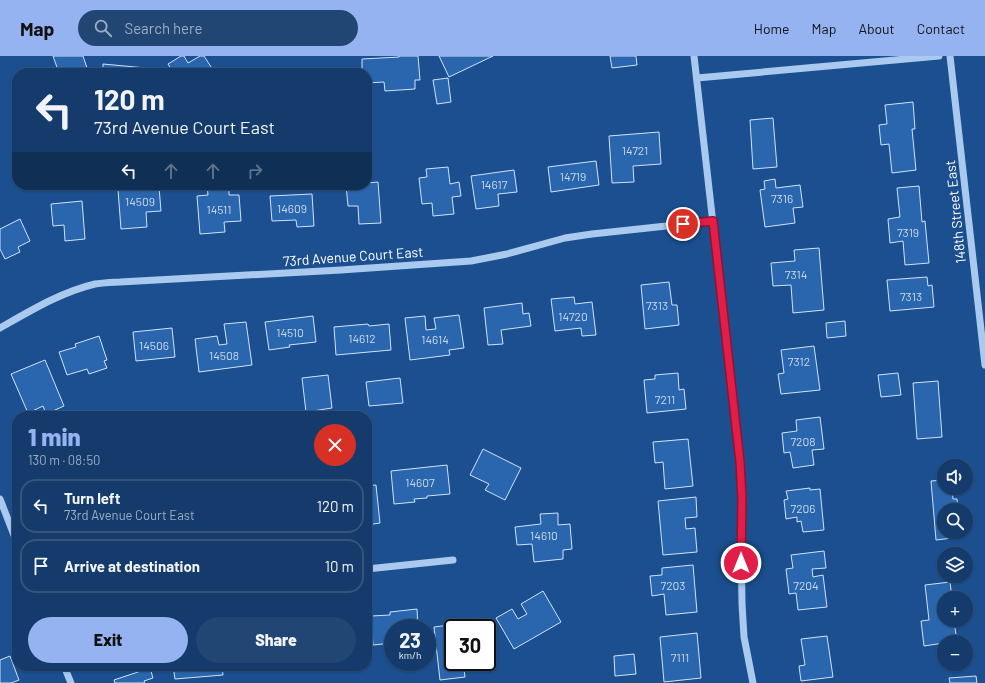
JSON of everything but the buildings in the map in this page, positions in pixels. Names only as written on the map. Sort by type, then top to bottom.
[{"type":"street","points":[[694,56],[740,462],[742,498],[742,604],[744,637],[753,683]]},
{"type":"street","points":[[697,78],[939,56]]},
{"type":"street","name":"148th Street East","points":[[950,56],[985,365]]},
{"type":"street","name":"73rd Avenue Court East","points":[[0,328],[57,298],[96,284],[471,261],[507,254],[565,238],[713,221]]},
{"type":"street","points":[[0,499],[12,530]]},
{"type":"street","points":[[372,568],[453,560]]},
{"type":"street","points":[[66,671],[71,683]]},
{"type":"route","points":[[683,224],[713,221],[740,462],[742,498],[741,563]]}]
